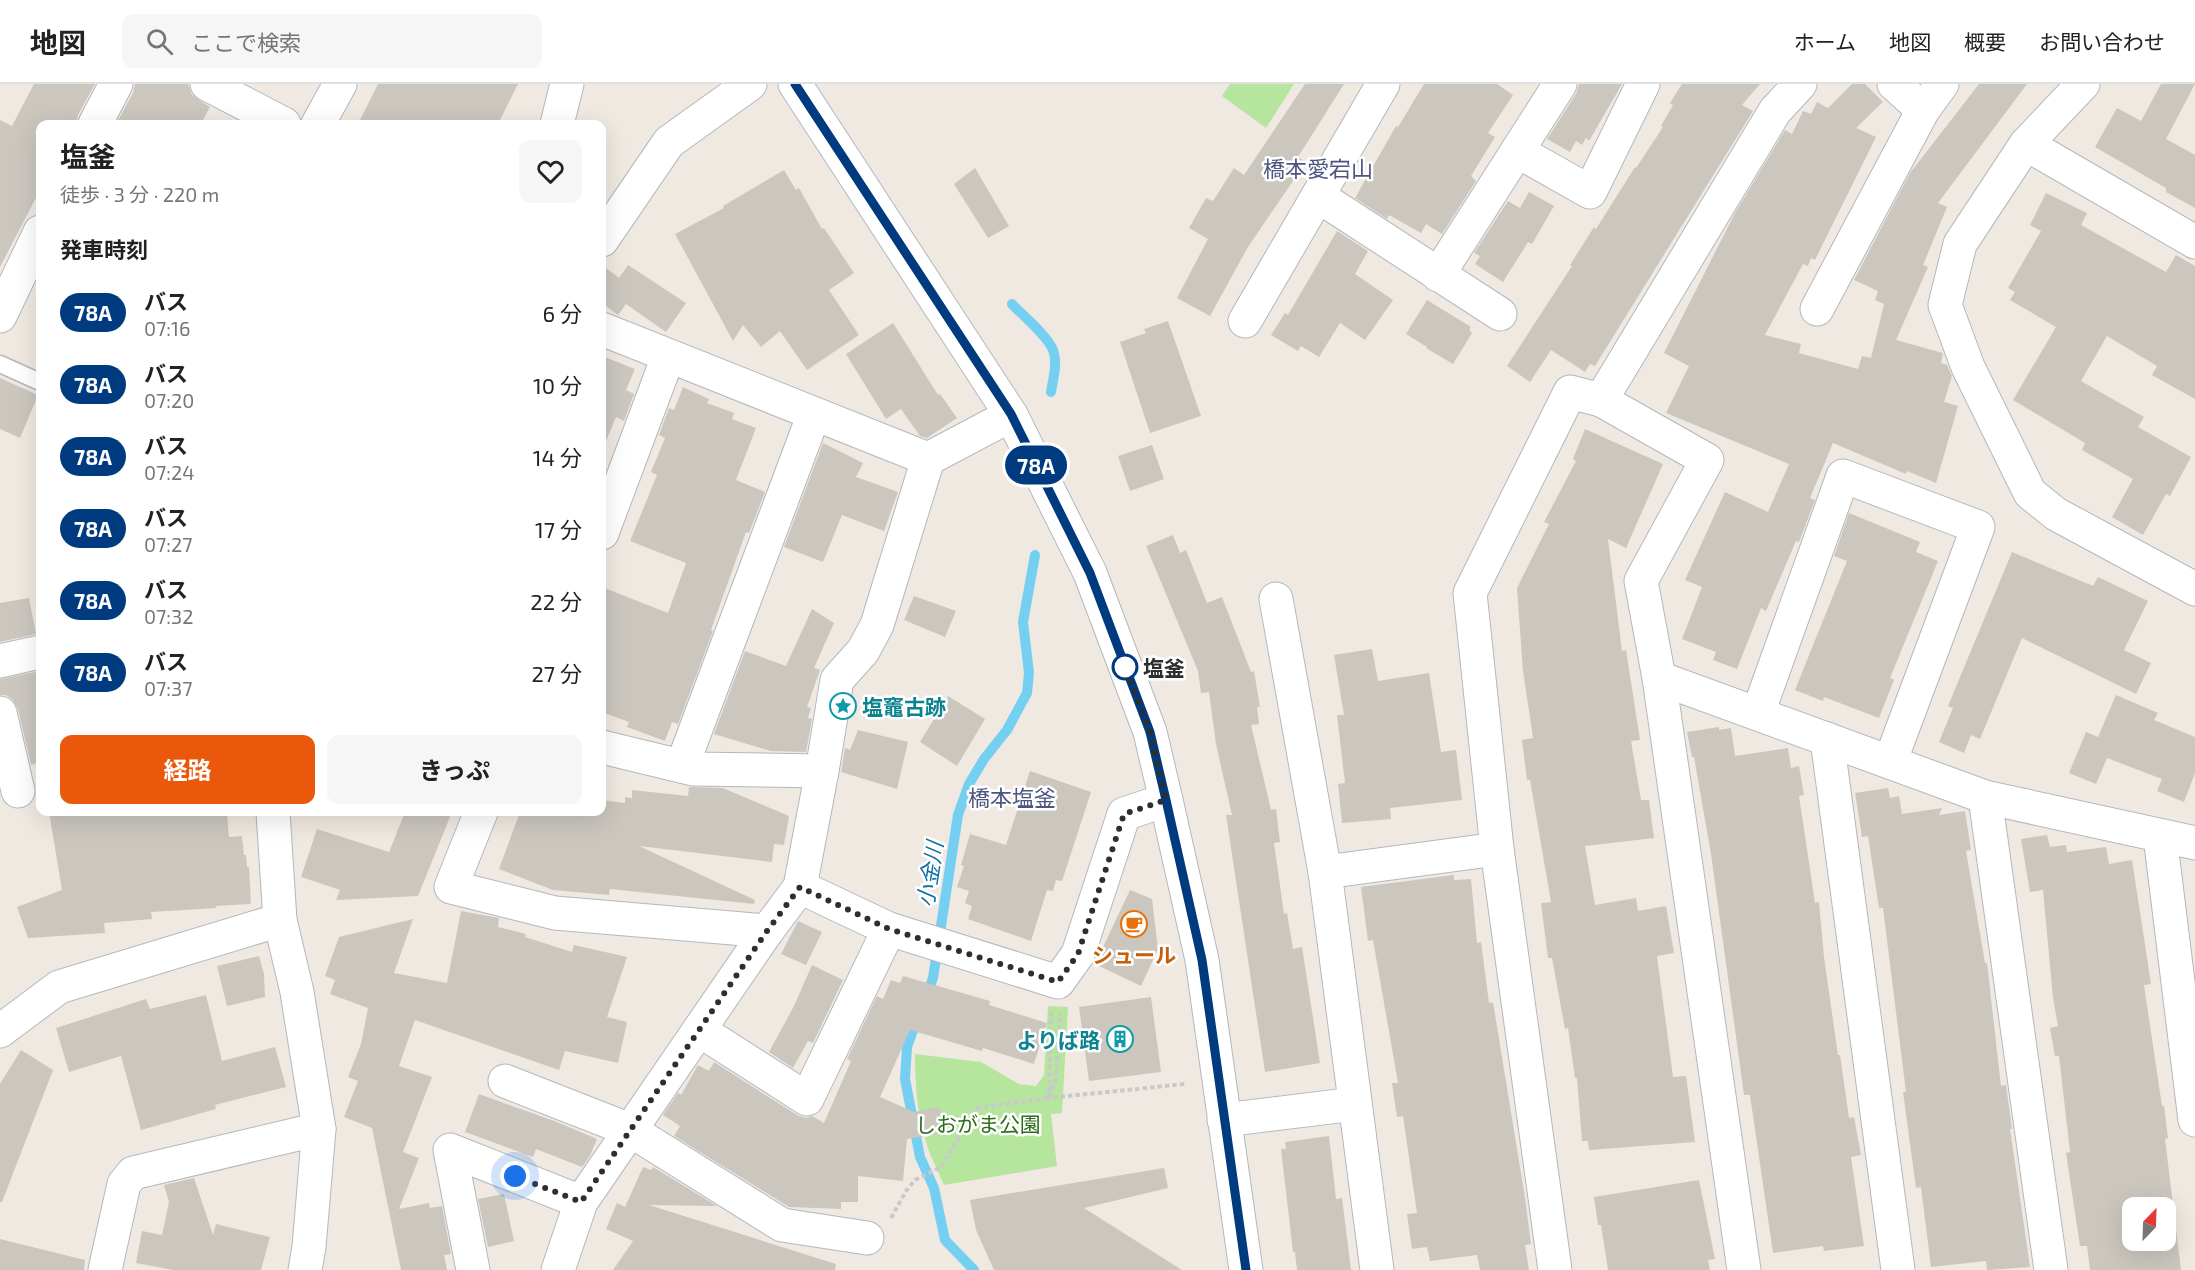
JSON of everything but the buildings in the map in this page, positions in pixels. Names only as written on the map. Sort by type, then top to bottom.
[{"type":"street","points":[[97,120],[116,84]]},
{"type":"street","points":[[207,84],[276,120]]},
{"type":"street","points":[[320,120],[340,84]]},
{"type":"street","points":[[558,120],[567,84]]},
{"type":"street","points":[[606,234],[669,142],[750,84]]},
{"type":"street","points":[[795,84],[1011,414],[1090,573],[1150,732],[1202,960],[1246,1270]]},
{"type":"street","points":[[1245,321],[1383,84]]},
{"type":"street","points":[[1438,275],[1560,84]]},
{"type":"street","points":[[1517,151],[1590,192],[1642,84]]},
{"type":"street","points":[[1601,400],[1775,111],[1800,84]]},
{"type":"street","points":[[1894,84],[1923,110]]},
{"type":"street","points":[[1817,309],[1923,110],[1942,84]]},
{"type":"street","points":[[2083,84],[2026,144],[1960,244],[1945,305],[1968,367],[2030,493],[2056,514],[2195,590]]},
{"type":"street","points":[[2026,144],[2195,242]]},
{"type":"street","points":[[1318,196],[1500,314]]},
{"type":"street","points":[[0,316],[36,240]]},
{"type":"street","points":[[606,331],[928,459]]},
{"type":"street","points":[[606,522],[668,357]]},
{"type":"street","points":[[1555,1270],[1497,849],[1470,593],[1570,392],[1601,400],[1707,460],[1641,581],[1659,678],[1744,1270]]},
{"type":"street","points":[[682,766],[814,414]]},
{"type":"street","points":[[558,1270],[581,1202],[767,931],[800,887],[837,680],[863,651],[877,625],[928,459],[1011,414]]},
{"type":"street","points":[[1758,713],[1843,476],[1978,527],[1890,762]]},
{"type":"street","points":[[1276,599],[1325,872],[1377,1270]]},
{"type":"street","points":[[0,661],[36,653]]},
{"type":"street","points":[[1659,678],[1985,797],[2195,843]]},
{"type":"street","points":[[0,712],[20,791]]},
{"type":"street","points":[[1827,739],[1898,1270]]},
{"type":"street","points":[[606,748],[693,769],[822,771]]},
{"type":"street","points":[[1985,797],[2051,1270]]},
{"type":"street","points":[[800,887],[889,929],[1058,982],[1078,954],[1124,814],[1166,800]]},
{"type":"street","points":[[273,816],[280,920],[297,992],[319,1130],[309,1247],[304,1270]]},
{"type":"street","points":[[479,816],[451,887],[555,913],[767,931]]},
{"type":"street","points":[[2160,836],[2195,1120]]},
{"type":"street","points":[[1325,872],[1497,849]]},
{"type":"street","points":[[0,1031],[59,987],[280,920]]},
{"type":"street","points":[[699,1030],[807,1098],[889,929]]},
{"type":"street","points":[[505,1081],[630,1130],[782,1225],[867,1238]]},
{"type":"street","points":[[1224,1120],[1355,1104]]},
{"type":"street","points":[[105,1270],[124,1184],[133,1173],[319,1130]]},
{"type":"street","points":[[473,1270],[450,1150],[581,1202]]},
{"type":"lane","points":[[0,364],[36,380]]},
{"type":"path","points":[[1048,1098],[1056,1079],[1060,1010]]},
{"type":"path","points":[[1048,1098],[1052,1011]]},
{"type":"path","points":[[915,1180],[941,1167],[977,1108],[1218,1080]]},
{"type":"green space","points":[[1230,84],[1294,84],[1266,128],[1222,96]]},
{"type":"green space","name":"しおがま公園","points":[[1048,1006],[1068,1007],[1062,1113],[1051,1114],[1057,1166],[944,1185],[928,1147],[920,1120],[915,1054],[981,1062],[1019,1084],[1036,1086],[1044,1075]]},
{"type":"waterway","name":"小金川","points":[[1012,304],[1040,332],[1053,350],[1055,366],[1051,392]]},
{"type":"waterway","name":"小金川","points":[[926,996],[933,978],[958,815],[969,784],[984,759],[1007,730],[1027,693],[1029,673],[1023,622],[1035,555]]},
{"type":"waterway","name":"小金川","points":[[917,1019],[907,1047],[905,1079],[920,1157],[934,1188],[945,1240],[974,1270]]},
{"type":"bus line","name":"78A","points":[[795,84],[1011,414],[1090,573],[1150,732],[1202,960],[1246,1270]]},
{"type":"place","name":"塩釜","points":[[1125,667]]},
{"type":"place","name":"塩竈古跡","points":[[843,706]]},
{"type":"place","name":"シュール","points":[[1134,924]]},
{"type":"place","name":"よりば路","points":[[1120,1039]]},
{"type":"district","name":"橋本愛宕山","points":[[1318,168]]},
{"type":"district","name":"橋本塩釜","points":[[1012,797]]},
{"type":"route","points":[[515,1176],[581,1202],[767,931],[800,887],[889,929],[1058,982],[1078,954],[1124,814],[1166,800],[1150,732],[1125,667]]}]
